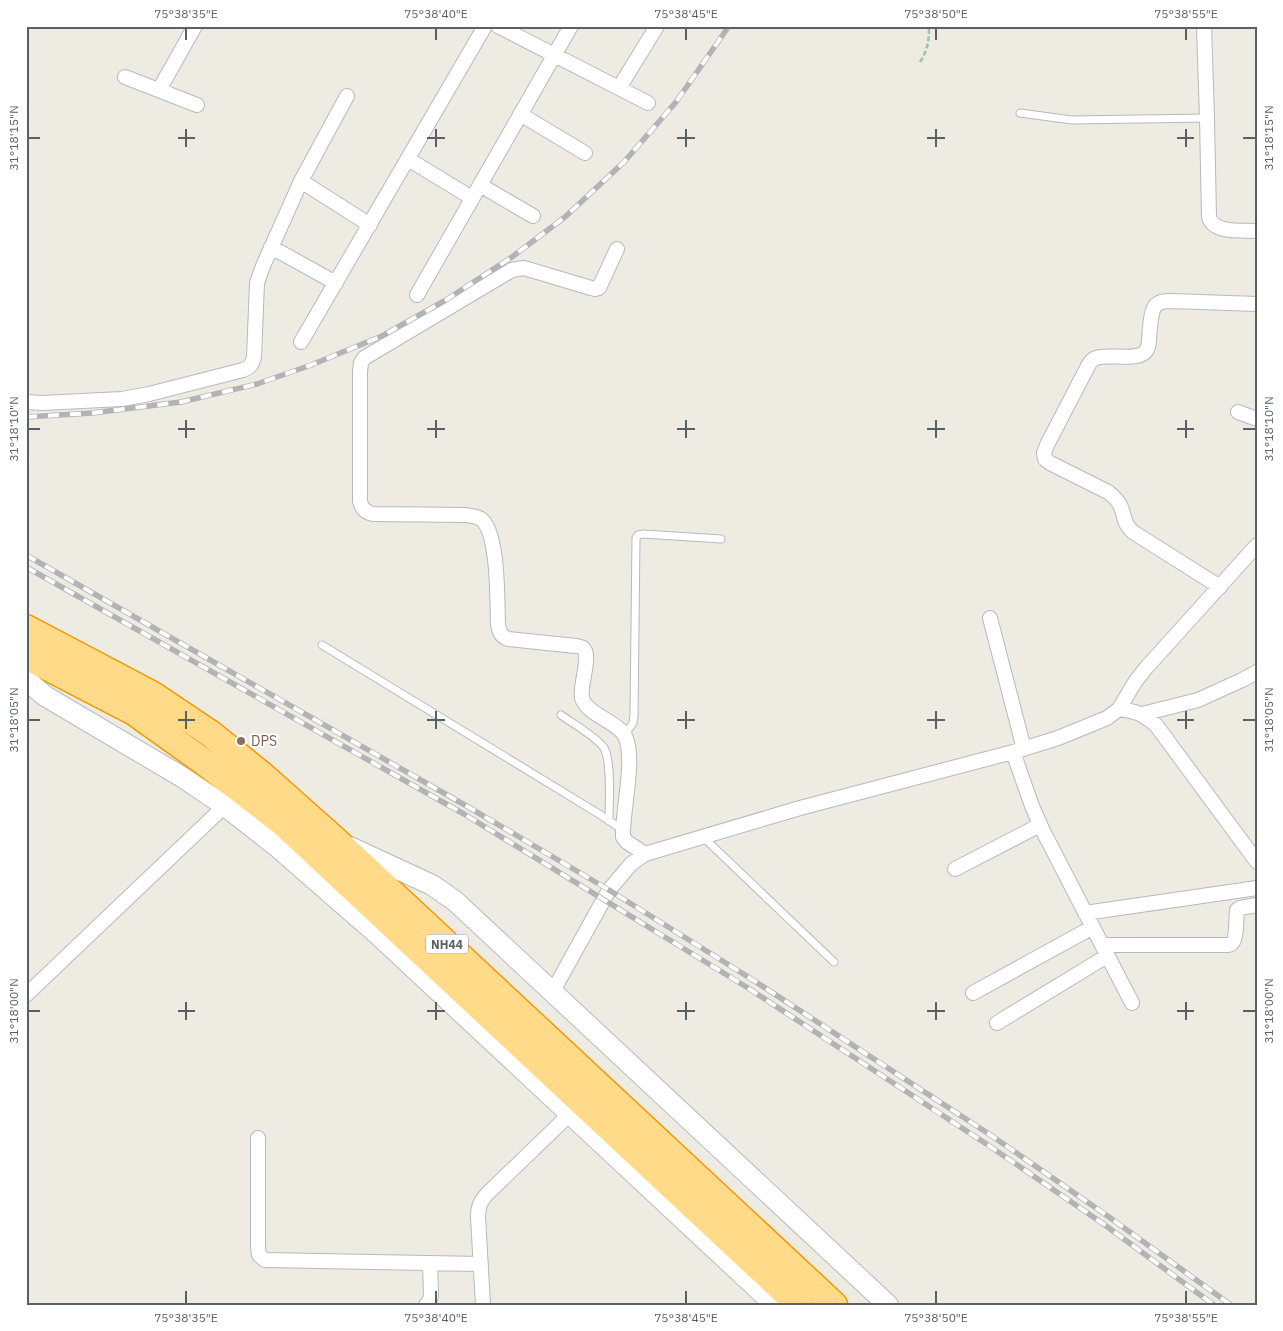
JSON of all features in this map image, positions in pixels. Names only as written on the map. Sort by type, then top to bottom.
[{"type":"highway","name":"NH44","points":[[26,628],[153,695],[204,729],[262,775],[335,840],[834,1305]]},
{"type":"highway","name":"NH44","points":[[26,656],[134,712],[204,762],[232,799],[282,823],[799,1305]]},
{"type":"street","points":[[159,90],[195,26]]},
{"type":"street","points":[[301,342],[485,26]]},
{"type":"street","points":[[498,26],[648,103]]},
{"type":"street","points":[[416,295],[571,26]]},
{"type":"street","points":[[619,88],[657,26]]},
{"type":"street","points":[[1204,26],[1210,223],[1223,229],[1257,231]]},
{"type":"street","points":[[125,77],[197,105]]},
{"type":"street","points":[[26,402],[42,403],[122,398],[148,394],[250,368],[254,357],[257,283],[301,181],[347,96]]},
{"type":"street","points":[[520,114],[585,153]]},
{"type":"street","points":[[408,159],[472,198]]},
{"type":"street","points":[[301,181],[370,225]]},
{"type":"street","points":[[480,185],[532,216]]},
{"type":"street","points":[[271,247],[336,283]]},
{"type":"street","points":[[618,249],[599,288],[591,288],[524,268],[512,270],[364,358],[361,363],[360,372],[360,501],[362,508],[366,512],[373,514],[466,515],[476,516],[482,520],[491,536],[494,551],[499,632],[508,639],[576,646],[582,648],[585,652],[582,699],[591,709],[619,729],[624,736],[629,757],[623,836],[627,842],[645,854]]},
{"type":"street","points":[[1220,587],[1133,532],[1126,525],[1119,502],[1115,497],[1050,463],[1045,459],[1044,453],[1083,374],[1092,360],[1098,357],[1141,355],[1145,352],[1148,346],[1152,311],[1155,305],[1171,301],[1257,304]]},
{"type":"street","points":[[1238,412],[1257,419]]},
{"type":"street","points":[[552,991],[609,890],[631,864],[645,854],[800,808],[1019,750],[1058,738],[1107,718],[1120,709],[1135,682],[1146,668],[1257,545]]},
{"type":"street","points":[[990,618],[1019,750],[1040,825],[1132,1003]]},
{"type":"street","points":[[1142,714],[1198,700],[1257,672]]},
{"type":"street","points":[[26,677],[44,696],[182,777],[232,799],[275,845],[376,933],[776,1305]]},
{"type":"street","points":[[1120,709],[1142,714],[1156,725],[1257,862]]},
{"type":"street","points":[[26,994],[232,799]]},
{"type":"street","points":[[954,870],[1040,825]]},
{"type":"street","points":[[335,840],[432,885],[455,901],[888,1305]]},
{"type":"street","points":[[1085,913],[1257,888]]},
{"type":"street","points":[[997,1023],[1105,950],[1224,946],[1231,944],[1235,936],[1237,910],[1257,905]]},
{"type":"street","points":[[973,993],[1092,927]]},
{"type":"street","points":[[483,1305],[478,1217],[478,1208],[481,1201],[570,1114]]},
{"type":"street","points":[[258,1138],[258,1247],[259,1255],[264,1260],[481,1264]]},
{"type":"street","points":[[426,1305],[429,1302],[430,1296],[430,1263]]},
{"type":"lane","points":[[1020,113],[1072,120],[1207,118]]},
{"type":"lane","points":[[624,736],[630,729],[634,716],[636,538],[638,535],[644,534],[721,539]]},
{"type":"lane","points":[[322,645],[623,831]]},
{"type":"lane","points":[[561,715],[597,740],[604,748],[608,761],[609,821]]},
{"type":"lane","points":[[702,836],[834,962]]},
{"type":"path","points":[[920,62],[928,46],[929,26]]},
{"type":"railway","points":[[26,417],[92,413],[181,402],[257,384],[311,365],[382,336],[446,300],[512,257],[565,217],[624,162],[676,102],[729,26]]},
{"type":"railway","points":[[26,555],[470,808],[609,890],[753,980],[992,1136],[1231,1305]]},
{"type":"railway","points":[[26,567],[464,814],[748,988],[988,1145],[1102,1223],[1214,1305]]},
{"type":"place","name":"DPS","points":[[241,741]]}]
